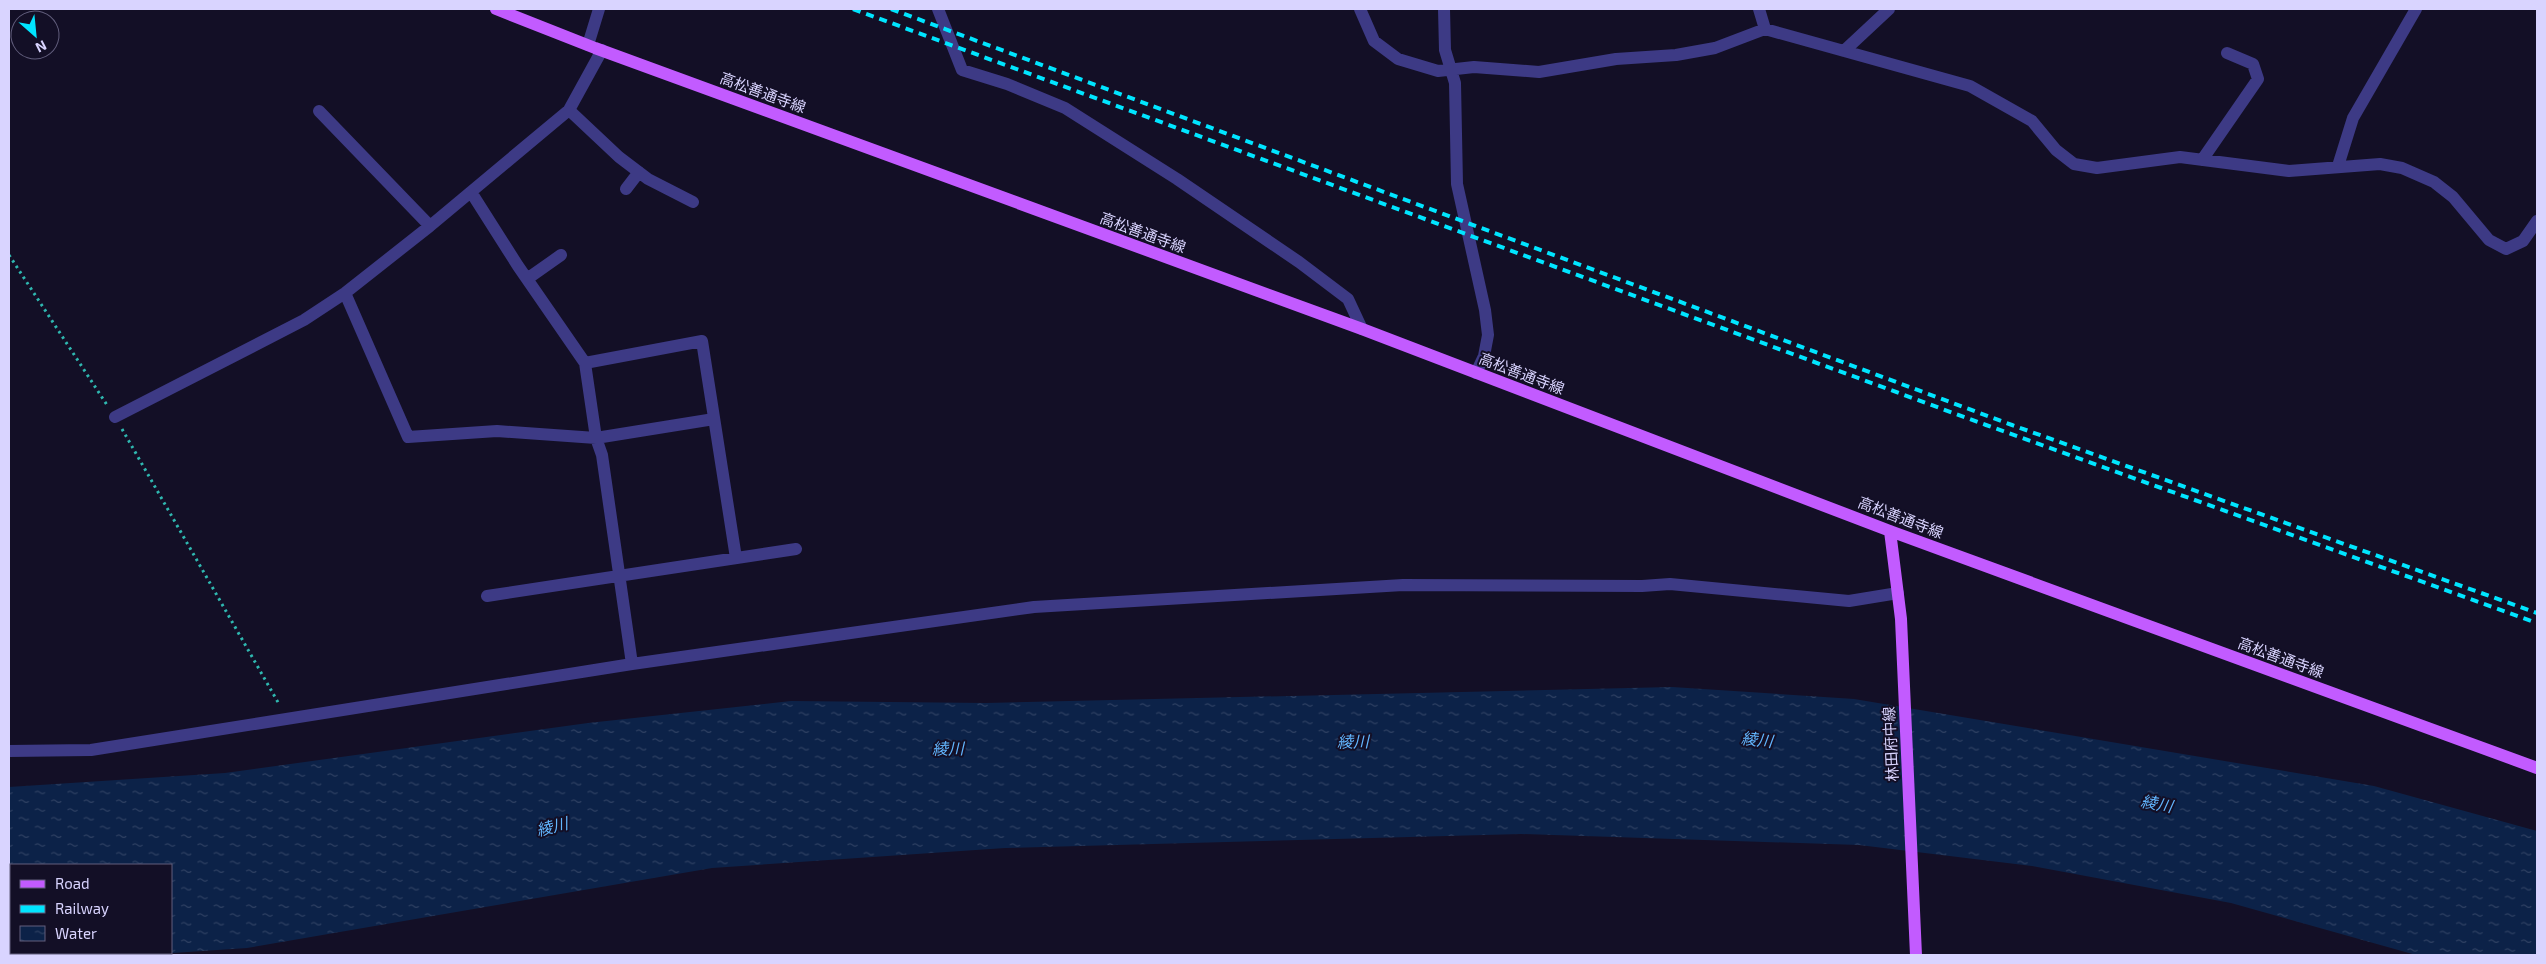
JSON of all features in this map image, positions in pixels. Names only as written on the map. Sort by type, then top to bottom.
[{"type":"main road","name":"高松善通寺線","points":[[496,9],[588,45],[1362,329],[1890,531],[2537,768]]},
{"type":"main road","name":"林田府中線","points":[[1890,531],[1901,619],[1916,955]]},
{"type":"street","points":[[588,45],[599,9]]},
{"type":"street","points":[[938,9],[962,70],[1007,84],[1065,108],[1177,179],[1299,262],[1348,299],[1362,329]]},
{"type":"street","points":[[1360,9],[1374,41],[1398,59],[1438,71],[1452,71],[1474,67],[1539,72],[1616,59],[1676,55],[1715,48],[1764,29],[1970,86],[2032,121],[2056,150],[2074,164],[2097,168],[2180,157],[2289,171],[2380,164],[2402,168],[2434,182],[2453,197],[2489,240],[2506,249],[2523,242],[2537,221]]},
{"type":"street","points":[[1444,9],[1446,50],[1455,83],[1457,184],[1485,310],[1488,335],[1484,356],[1476,373]]},
{"type":"street","points":[[1759,9],[1764,29]]},
{"type":"street","points":[[1844,51],[1889,9]]},
{"type":"street","points":[[2338,166],[2353,118],[2416,9]]},
{"type":"street","points":[[115,417],[304,320],[345,293],[430,226],[569,110],[602,50]]},
{"type":"street","points":[[2202,160],[2258,79],[2253,64],[2227,53]]},
{"type":"street","points":[[569,110],[648,179],[693,202]]},
{"type":"street","points":[[318,111],[430,226]]},
{"type":"street","points":[[626,189],[639,172]]},
{"type":"street","points":[[471,192],[527,279],[585,363],[596,438],[602,455],[632,664]]},
{"type":"street","points":[[527,279],[561,255]]},
{"type":"street","points":[[345,293],[408,437],[498,431],[596,438],[714,419]]},
{"type":"street","points":[[585,363],[702,340],[736,558]]},
{"type":"street","points":[[486,596],[796,550]]},
{"type":"street","points":[[9,751],[91,750],[287,717],[632,664],[1034,608],[1403,585],[1642,586],[1670,584],[1849,601],[1898,593]]},
{"type":"path","points":[[9,255],[115,417],[287,717]]},
{"type":"water","name":"綾川","points":[[1672,687],[1854,699],[2374,786],[2537,831],[2537,955],[2416,955],[2231,903],[2032,866],[1859,845],[1521,834],[1005,848],[712,868],[247,948],[172,953],[172,864],[10,864],[10,954],[158,954],[9,955],[9,787],[225,773],[588,723],[791,701],[986,703]]},
{"type":"railway","points":[[853,9],[1986,425],[2537,623]]},
{"type":"railway","points":[[891,9],[2012,425],[2537,613]]}]
